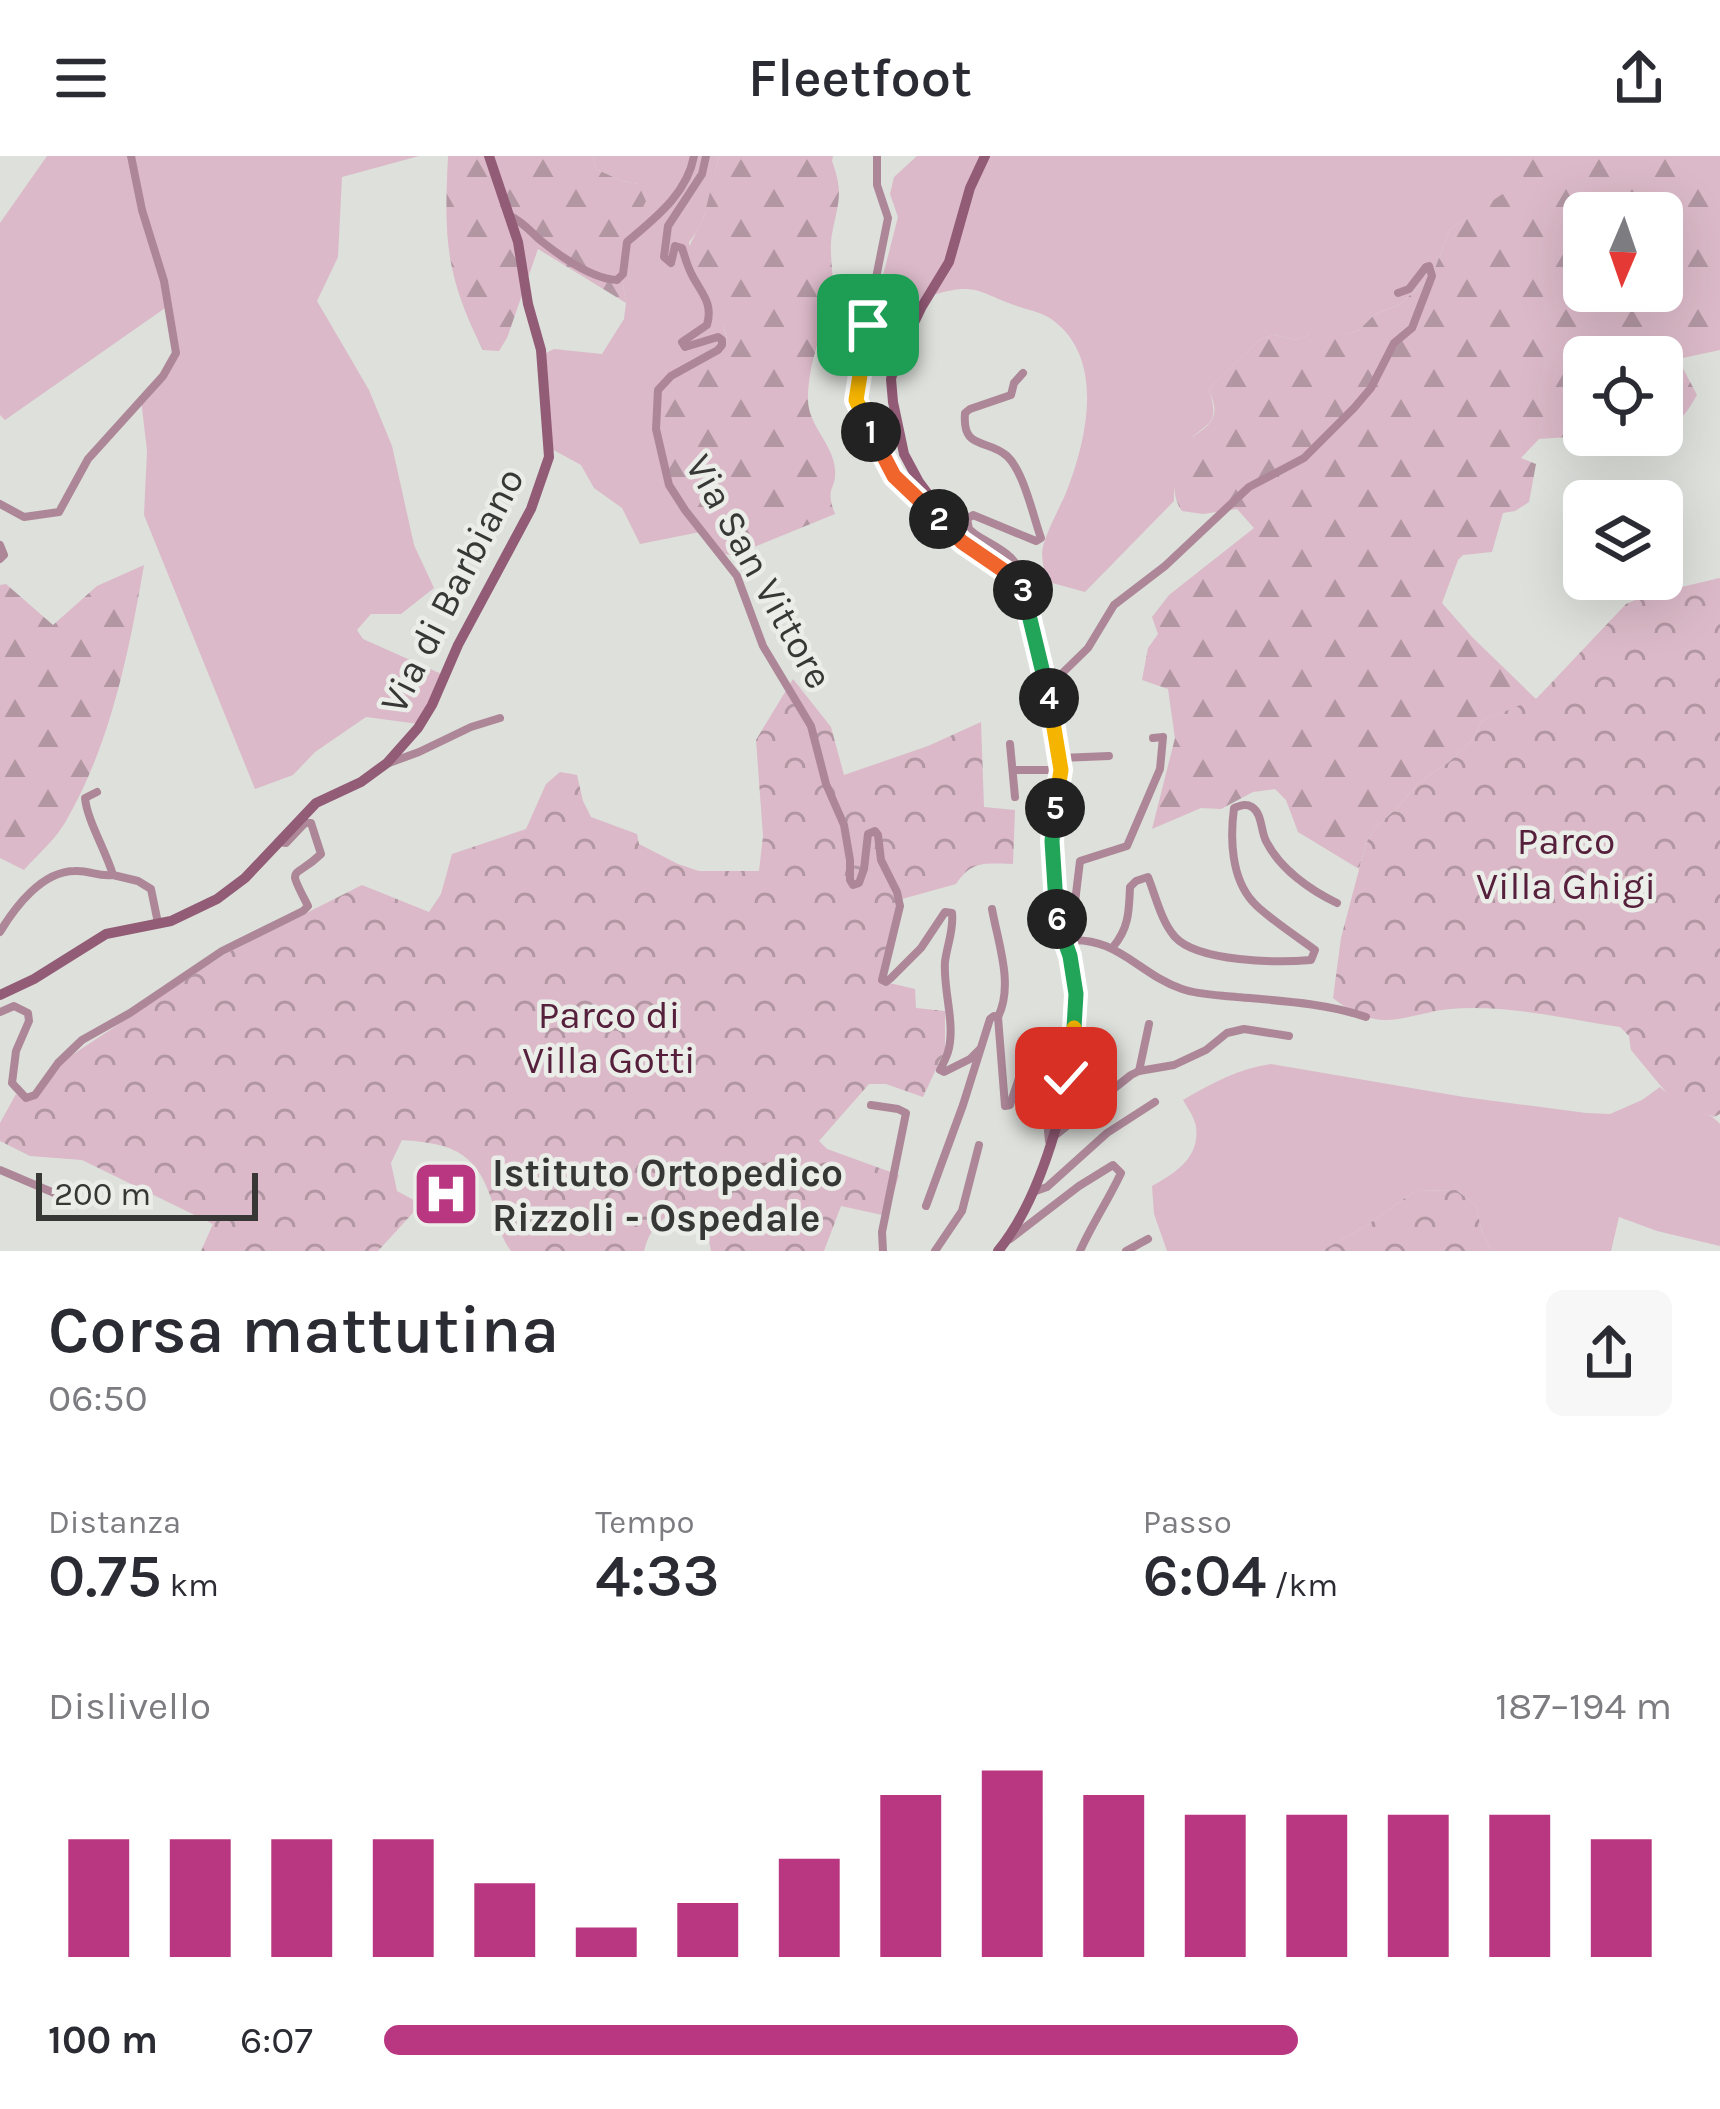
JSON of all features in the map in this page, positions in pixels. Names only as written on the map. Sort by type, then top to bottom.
[{"type":"main road","name":"Via di Barbiano","points":[[0,995],[106,934],[179,918],[217,898],[244,878],[316,803],[361,782],[387,763],[418,728],[440,691],[547,469],[544,363],[510,216],[489,156]]},
{"type":"main road","points":[[986,156],[970,188],[949,262],[905,337],[891,380],[904,454],[919,482],[966,545],[1019,581],[1029,607],[1061,764],[1053,815],[1055,904],[1076,994],[1074,1029],[1051,1141],[1033,1192],[1000,1248]]},
{"type":"street","points":[[0,504],[23,517],[59,512],[88,459],[164,376],[176,353],[164,281],[131,156]]},
{"type":"street","points":[[510,216],[571,261],[607,280],[617,280],[627,242],[674,198],[688,180],[694,156]]},
{"type":"street","name":"Via San Vittore","points":[[706,156],[702,174],[668,226],[664,257],[671,263],[674,246],[682,248],[709,302],[707,325],[685,338],[685,347],[718,337],[722,345],[671,376],[658,390],[656,429],[669,485],[737,576],[763,646],[811,726],[826,784],[844,825],[853,885],[859,883],[864,869],[868,834],[875,831],[878,835],[881,860],[900,906],[882,980],[891,978],[921,948],[946,912],[952,913],[945,981],[949,1039],[940,1070],[954,1069],[979,1050]]},
{"type":"street","points":[[877,156],[877,185],[888,218],[856,400],[894,476],[966,545]]},
{"type":"street","points":[[1047,688],[1088,648],[1114,605],[1165,566],[1241,493],[1304,458],[1371,388],[1394,344],[1412,328],[1432,276],[1429,266],[1409,289],[1398,293]]},
{"type":"street","points":[[1019,581],[1016,560],[969,529],[967,519],[974,515],[1036,541],[1041,538],[1017,468],[1004,453],[971,440],[964,420],[970,410],[1011,395],[1023,373]]},
{"type":"street","points":[[0,544],[4,555],[0,559]]},
{"type":"street","name":"Via di Barbiano","points":[[387,763],[500,718]]},
{"type":"street","points":[[1153,738],[1162,737],[1160,769],[1127,845],[1080,862],[1075,902],[1063,937],[1113,947],[1184,990],[1308,1003],[1366,1017]]},
{"type":"street","points":[[1010,744],[1015,797]]},
{"type":"street","points":[[1014,770],[1109,756]]},
{"type":"street","points":[[97,792],[85,798],[87,812],[113,874]]},
{"type":"street","points":[[1113,947],[1128,922],[1130,887],[1148,877],[1172,934],[1193,950],[1311,961],[1315,950],[1252,901],[1242,880],[1231,846],[1234,808],[1240,805],[1256,810],[1266,843],[1300,880],[1337,903]]},
{"type":"street","points":[[0,1012],[14,1006],[28,1013],[12,1083],[26,1098],[35,1095],[82,1040],[222,951],[308,906],[294,880],[297,869],[321,854],[311,824],[305,823],[286,843],[278,842]]},
{"type":"street","points":[[0,932],[26,896],[58,875],[78,870],[99,877],[113,874],[151,889],[158,923]]},
{"type":"street","points":[[926,1206],[990,1019],[1002,1012],[1006,981],[992,909]]},
{"type":"street","points":[[998,1017],[1005,1106],[1010,1105],[1039,1034],[1044,1037],[1051,1141]]},
{"type":"street","points":[[1139,1071],[1149,1024]]},
{"type":"street","points":[[1051,1141],[1139,1071],[1174,1065],[1206,1050],[1227,1033],[1244,1029],[1288,1036]]},
{"type":"street","points":[[1033,1192],[1047,1187],[1107,1133],[1155,1102]]},
{"type":"street","points":[[871,1105],[906,1113],[882,1232],[883,1251]]},
{"type":"street","points":[[935,1251],[962,1210],[980,1145]]},
{"type":"street","points":[[1000,1248],[1079,1186],[1114,1165],[1120,1173],[1118,1181],[1080,1251]]},
{"type":"street","points":[[0,1170],[80,1204]]},
{"type":"street","points":[[1126,1251],[1148,1239]]},
{"type":"green space","points":[[47,156],[419,156],[342,177],[338,257],[317,301],[369,390],[392,446],[414,545],[434,588],[401,614],[371,614],[357,630],[363,639],[446,676],[419,724],[366,717],[315,752],[293,775],[255,789],[144,515],[147,451],[141,399],[172,358],[174,337],[168,306],[5,420],[0,415],[0,223]]},
{"type":"green space","points":[[448,156],[593,156],[596,169],[638,184],[646,201],[627,239],[622,277],[626,303],[538,249],[507,338],[499,351],[483,350],[461,300],[450,256]]},
{"type":"green space","points":[[593,156],[719,156],[705,212],[689,242],[691,264],[719,312],[727,339],[710,357],[673,377],[705,531],[640,544],[622,508],[594,488],[581,465],[548,447],[542,355],[554,349],[602,354],[624,319],[622,277],[638,184],[596,169]]},
{"type":"green space","points":[[719,156],[833,156],[839,190],[831,242],[832,291],[808,400],[833,460],[835,514],[754,547],[747,557],[723,554],[680,505],[667,478],[657,434],[658,405],[668,382],[713,355],[727,339],[687,251],[704,216]]},
{"type":"green space","points":[[917,156],[1509,156],[1526,179],[1450,229],[1432,276],[1399,305],[1375,314],[1359,330],[1296,340],[1273,335],[1259,340],[1209,389],[1212,417],[1181,450],[1174,501],[1085,592],[1045,581],[1042,556],[1085,427],[1086,380],[1070,338],[1042,314],[960,289],[933,295],[899,354],[869,348],[898,217],[890,194],[894,177]]},
{"type":"green space","points":[[1509,156],[1720,156],[1720,350],[1683,358],[1683,336],[1563,336],[1563,437],[1539,439],[1521,458],[1536,464],[1529,502],[1503,513],[1492,552],[1463,555],[1458,560],[1442,603],[1536,699],[1482,721],[1473,739],[1418,783],[1376,827],[1359,869],[1298,832],[1286,800],[1275,789],[1253,792],[1221,809],[1201,808],[1152,829],[1175,738],[1168,689],[1142,680],[1148,648],[1158,634],[1152,617],[1169,595],[1254,528],[1237,509],[1203,514],[1182,511],[1176,497],[1174,478],[1180,452],[1213,418],[1209,389],[1259,340],[1273,335],[1296,340],[1309,335],[1346,335],[1375,314],[1399,305],[1432,276],[1450,229],[1525,179]]},
{"type":"green space","points":[[1683,368],[1697,395],[1683,414]]},
{"type":"green space","points":[[144,565],[125,664],[95,760],[62,828],[24,870],[0,858],[0,585],[6,584],[53,625],[97,586]]},
{"type":"green space","name":"Parco Villa Ghigi","points":[[1720,578],[1720,1114],[1714,1117],[1670,1097],[1631,1050],[1629,1036],[1620,1027],[1492,1009],[1450,1009],[1378,1020],[1333,998],[1341,938],[1366,843],[1376,827],[1418,783],[1473,739],[1482,721],[1537,698],[1626,604],[1683,600],[1683,587]]},
{"type":"green space","name":"Parco di Villa Gotti","points":[[793,679],[831,727],[844,775],[981,722],[984,807],[1015,810],[1013,864],[981,865],[968,870],[956,884],[902,899],[894,948],[881,981],[915,989],[916,1008],[945,1011],[945,1050],[923,1097],[886,1084],[869,1084],[819,1141],[827,1149],[899,1175],[887,1216],[841,1206],[824,1251],[711,1251],[705,1220],[698,1212],[687,1212],[657,1225],[644,1251],[511,1251],[483,1180],[466,1157],[440,1145],[402,1140],[391,1163],[397,1191],[421,1204],[378,1251],[201,1251],[213,1224],[82,1160],[30,1156],[0,1141],[0,1123],[16,1094],[25,1100],[69,1057],[225,954],[362,885],[429,912],[441,894],[452,854],[526,829],[546,784],[560,772],[577,775],[591,817],[637,834],[639,844],[678,864],[699,871],[759,871],[763,836],[756,740]]},
{"type":"green space","points":[[1271,1064],[1586,1113],[1610,1114],[1660,1087],[1720,1124],[1720,1246],[1619,1217],[1611,1251],[1491,1251],[1476,1205],[1456,1190],[1415,1191],[1321,1251],[1167,1251],[1154,1214],[1152,1186],[1177,1170],[1194,1147],[1195,1124],[1183,1100],[1247,1069]]},
{"type":"green space","points":[[1456,1190],[1476,1205],[1491,1251],[1321,1251],[1415,1191]]},
{"type":"place","name":"Istituto Ortopedico Rizzoli - Ospedale","points":[[446,1194]]},
{"type":"route","points":[[868,325],[856,400],[880,453],[894,476],[962,542],[1019,581],[1026,596],[1061,770],[1053,815],[1055,904],[1076,994],[1066,1078]]}]
